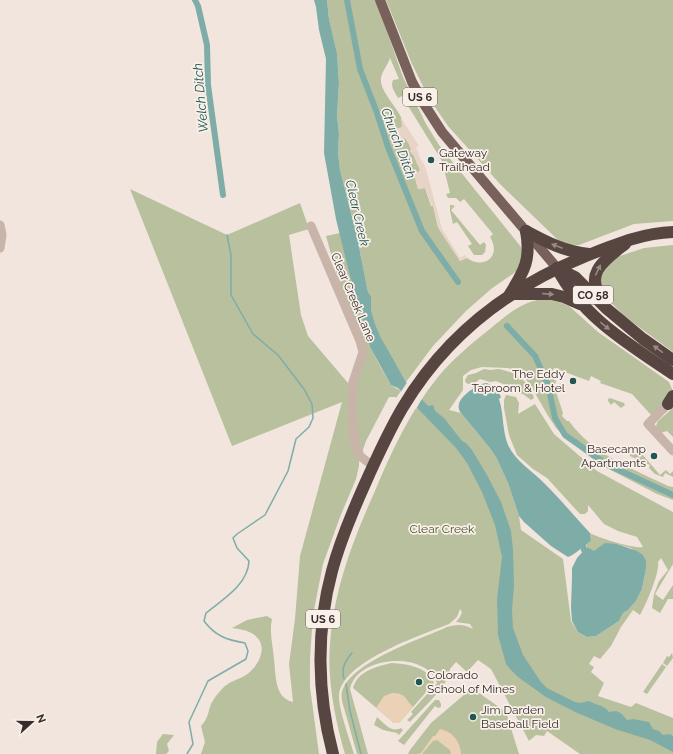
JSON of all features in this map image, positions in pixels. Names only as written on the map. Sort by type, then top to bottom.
[{"type":"highway","points":[[526,231],[546,242],[573,253],[590,254]]},
{"type":"highway","points":[[509,295],[521,276],[527,262],[528,248],[526,231]]},
{"type":"highway","points":[[557,268],[632,239],[651,234],[673,232]]},
{"type":"highway","points":[[626,325],[599,293],[594,282],[596,272],[603,262],[632,239]]},
{"type":"highway","name":"US 6","points":[[333,754],[325,718],[321,684],[320,652],[323,615],[330,580],[340,546],[373,466],[400,412],[427,372],[467,328],[509,295],[557,268]]},
{"type":"highway","name":"CO 58","points":[[557,268],[564,283],[584,306],[602,323],[628,344],[673,374]]},
{"type":"highway","name":"CO 58","points":[[557,268],[576,277],[598,301],[626,325],[673,360]]},
{"type":"highway","points":[[509,295],[535,293],[552,294],[564,297],[584,306]]},
{"type":"highway","points":[[628,344],[642,360],[666,376],[673,384]]},
{"type":"main road","name":"US 6","points":[[380,0],[410,77],[430,114],[450,144],[557,268]]},
{"type":"street","points":[[0,225],[2,235],[0,248]]},
{"type":"street","name":"Clear Creek Lane","points":[[311,226],[360,340],[363,352],[354,382],[352,410],[354,441],[360,456],[373,466]]},
{"type":"street","points":[[671,400],[648,424],[673,450]]},
{"type":"green space","points":[[327,0],[376,0],[403,77],[426,124],[439,145],[521,247],[524,254],[517,271],[491,289],[466,311],[433,346],[406,382],[376,329],[371,309],[371,296],[368,292],[357,237],[340,170],[337,115],[339,83],[337,53],[329,19]],"holes":[[[390,58],[399,79],[393,80],[393,89],[398,98],[402,96],[442,161],[450,193],[446,194],[448,198],[456,198],[460,202],[464,199],[493,234],[490,237],[494,250],[492,255],[485,262],[473,261],[467,258],[460,261],[438,227],[433,206],[431,206],[425,188],[418,189],[414,174],[419,172],[420,169],[404,136],[401,117],[385,93],[381,83],[382,75]]]},
{"type":"green space","points":[[386,0],[673,0],[673,221],[634,224],[579,245],[571,245],[559,241],[500,184],[448,126],[430,100],[412,64]]},
{"type":"green space","points":[[130,189],[227,235],[300,203],[309,229],[289,235],[301,315],[308,336],[348,383],[358,379],[366,353],[340,286],[326,236],[340,233],[349,273],[370,347],[391,385],[401,391],[396,398],[389,397],[366,441],[359,461],[356,479],[323,564],[313,615],[310,658],[310,687],[319,754],[201,754],[205,742],[201,726],[206,718],[212,702],[219,692],[228,684],[251,671],[261,655],[261,644],[253,634],[232,628],[247,620],[267,616],[272,619],[271,634],[277,685],[282,696],[293,702],[289,664],[295,619],[300,556],[342,402],[232,446]]},
{"type":"green space","points":[[450,205],[455,206],[451,210],[480,245],[484,242],[486,245],[485,252],[482,255],[474,255],[468,246],[472,244],[457,222],[453,224]]},
{"type":"green space","points":[[673,245],[673,352],[624,316],[603,294],[599,272],[617,257],[644,248]]},
{"type":"green space","points":[[549,298],[569,306],[598,332],[669,382],[672,393],[652,416],[632,394],[600,383],[601,381],[591,376],[589,381],[554,368],[552,373],[556,382],[554,386],[563,413],[562,416],[569,421],[578,433],[601,452],[614,460],[673,487],[673,500],[657,494],[599,464],[568,439],[556,428],[531,386],[520,372],[508,368],[482,367],[471,370],[463,376],[463,390],[449,410],[461,413],[496,457],[508,483],[519,516],[521,530],[563,559],[571,621],[578,632],[587,637],[596,636],[619,621],[623,613],[636,601],[642,589],[646,569],[646,561],[631,548],[617,544],[594,552],[587,547],[586,544],[591,541],[590,533],[616,543],[643,547],[637,537],[618,531],[604,524],[588,505],[588,511],[585,514],[580,514],[547,478],[533,469],[517,455],[509,435],[504,408],[504,400],[506,395],[516,397],[519,403],[518,414],[535,404],[554,434],[597,471],[673,512],[673,564],[655,594],[663,600],[673,585],[673,599],[668,599],[660,613],[652,608],[654,594],[659,581],[668,570],[661,558],[658,562],[657,573],[652,588],[640,615],[633,610],[621,627],[611,646],[600,659],[594,656],[589,664],[594,667],[591,672],[604,683],[598,696],[631,707],[636,703],[673,718],[673,754],[580,754],[547,731],[544,736],[536,735],[529,741],[491,669],[478,660],[467,672],[456,662],[450,669],[446,682],[410,722],[407,720],[413,714],[411,712],[437,683],[431,673],[420,666],[407,662],[392,661],[365,669],[355,678],[350,689],[368,754],[357,754],[342,701],[342,692],[348,681],[358,671],[372,661],[404,645],[447,627],[460,625],[473,629],[470,624],[456,622],[462,612],[460,609],[457,617],[449,624],[403,642],[368,660],[354,671],[343,683],[339,695],[339,701],[354,754],[345,754],[335,713],[331,685],[329,657],[332,624],[340,584],[352,546],[388,461],[410,417],[428,390],[450,364],[477,339],[517,308],[540,299]]},
{"type":"green space","points":[[484,369],[499,369],[517,374],[528,386],[534,398],[531,400],[523,394],[512,392],[510,387],[496,381],[490,382],[480,379],[472,385],[466,383],[465,380],[468,375]]},
{"type":"green space","points":[[610,398],[624,403],[625,405],[621,408],[614,402],[611,405],[608,401]]},
{"type":"green space","points":[[673,408],[673,437],[667,431],[660,433],[656,426],[658,421]]},
{"type":"green space","points":[[636,447],[660,475],[666,470],[670,474],[673,471],[673,477],[665,473],[663,477],[655,474],[649,468],[650,465],[630,456],[629,453]]},
{"type":"green space","points":[[672,653],[673,658],[667,666],[663,663],[667,656],[669,657]]},
{"type":"green space","points":[[392,663],[416,667],[427,673],[434,683],[399,723],[394,723],[353,688],[355,682],[363,673]]},
{"type":"green space","points":[[662,664],[666,667],[647,694],[643,692]]},
{"type":"green space","name":"Jim Darden Baseball Field","points":[[472,688],[506,712],[519,754],[408,754],[431,723]]},
{"type":"green space","points":[[435,700],[439,700],[441,707],[438,708],[435,706],[404,745],[398,741]]},
{"type":"green space","points":[[377,717],[391,729],[401,728],[403,730],[399,735],[397,733],[383,730],[374,725]]},
{"type":"green space","points":[[163,734],[174,735],[167,744],[169,751],[166,754],[156,754],[157,742]]},
{"type":"sand","points":[[392,693],[403,695],[413,707],[399,723],[394,723],[376,708],[384,696]]},
{"type":"sand","points":[[440,729],[449,732],[455,738],[459,745],[461,754],[451,754],[450,750],[437,740],[433,741],[422,754],[417,754],[421,753]]},
{"type":"shaded area","points":[[401,118],[419,146],[416,147],[425,166],[442,229],[460,258],[465,255],[467,258],[460,261],[440,231],[433,206],[425,188],[418,189],[414,173],[419,172],[420,169],[415,157],[410,151],[411,149],[405,138],[399,140],[394,136],[395,129],[402,127]]},
{"type":"water","name":"Clear Creek","points":[[314,0],[327,0],[329,19],[337,53],[339,83],[337,115],[340,170],[357,237],[368,292],[371,296],[371,309],[375,324],[380,336],[406,382],[428,406],[433,405],[435,411],[444,418],[462,441],[472,450],[501,502],[511,531],[513,550],[513,628],[523,655],[541,682],[547,688],[575,702],[580,703],[589,701],[605,708],[609,712],[619,712],[627,720],[633,719],[649,722],[653,729],[659,731],[663,735],[670,734],[673,736],[673,752],[650,740],[615,729],[575,712],[546,697],[518,677],[506,664],[498,635],[497,599],[502,557],[495,525],[482,492],[467,463],[456,448],[398,388],[391,385],[370,347],[349,273],[336,219],[324,153],[326,59]]},
{"type":"water","points":[[487,383],[494,387],[496,394],[499,393],[501,397],[499,399],[505,434],[511,451],[552,491],[590,533],[591,541],[571,556],[568,557],[551,546],[519,516],[508,483],[496,457],[460,411],[459,405],[463,397],[475,387]]},
{"type":"water","points":[[605,543],[617,544],[637,551],[643,555],[646,561],[646,569],[642,589],[636,601],[623,613],[619,621],[596,636],[587,637],[578,632],[572,621],[572,568],[577,558],[587,547],[594,551]]},
{"type":"pier","points":[[408,381],[423,397],[416,409],[400,393]]},
{"type":"waterway","name":"Welch Ditch","points":[[195,0],[198,6],[207,45],[208,85],[223,195]]},
{"type":"waterway","name":"Church Ditch","points":[[347,0],[360,69],[388,147],[422,231],[458,282]]},
{"type":"waterway","points":[[187,754],[193,744],[189,722],[208,681],[246,659],[248,651],[245,643],[217,634],[204,621],[206,613],[239,585],[248,570],[249,561],[237,548],[233,538],[265,515],[288,471],[296,439],[309,427],[313,418],[312,404],[304,389],[278,355],[253,334],[231,295],[231,255],[227,235]]},
{"type":"waterway","name":"Church Ditch","points":[[507,326],[535,356],[548,385],[555,418],[565,435],[606,464],[673,495]]},
{"type":"waterway","points":[[583,546],[584,550]]},
{"type":"waterway","points":[[344,679],[344,665],[352,653]]},
{"type":"waterway","points":[[346,684],[350,711],[361,754]]},
{"type":"place","name":"Gateway Trailhead","points":[[431,160]]},
{"type":"place","name":"The Eddy Taproom & Hotel","points":[[573,381]]},
{"type":"place","name":"Basecamp Apartments","points":[[654,456]]},
{"type":"place","name":"Colorado School of Mines","points":[[419,682]]},
{"type":"place","name":"Jim Darden Baseball Field","points":[[473,717]]}]
